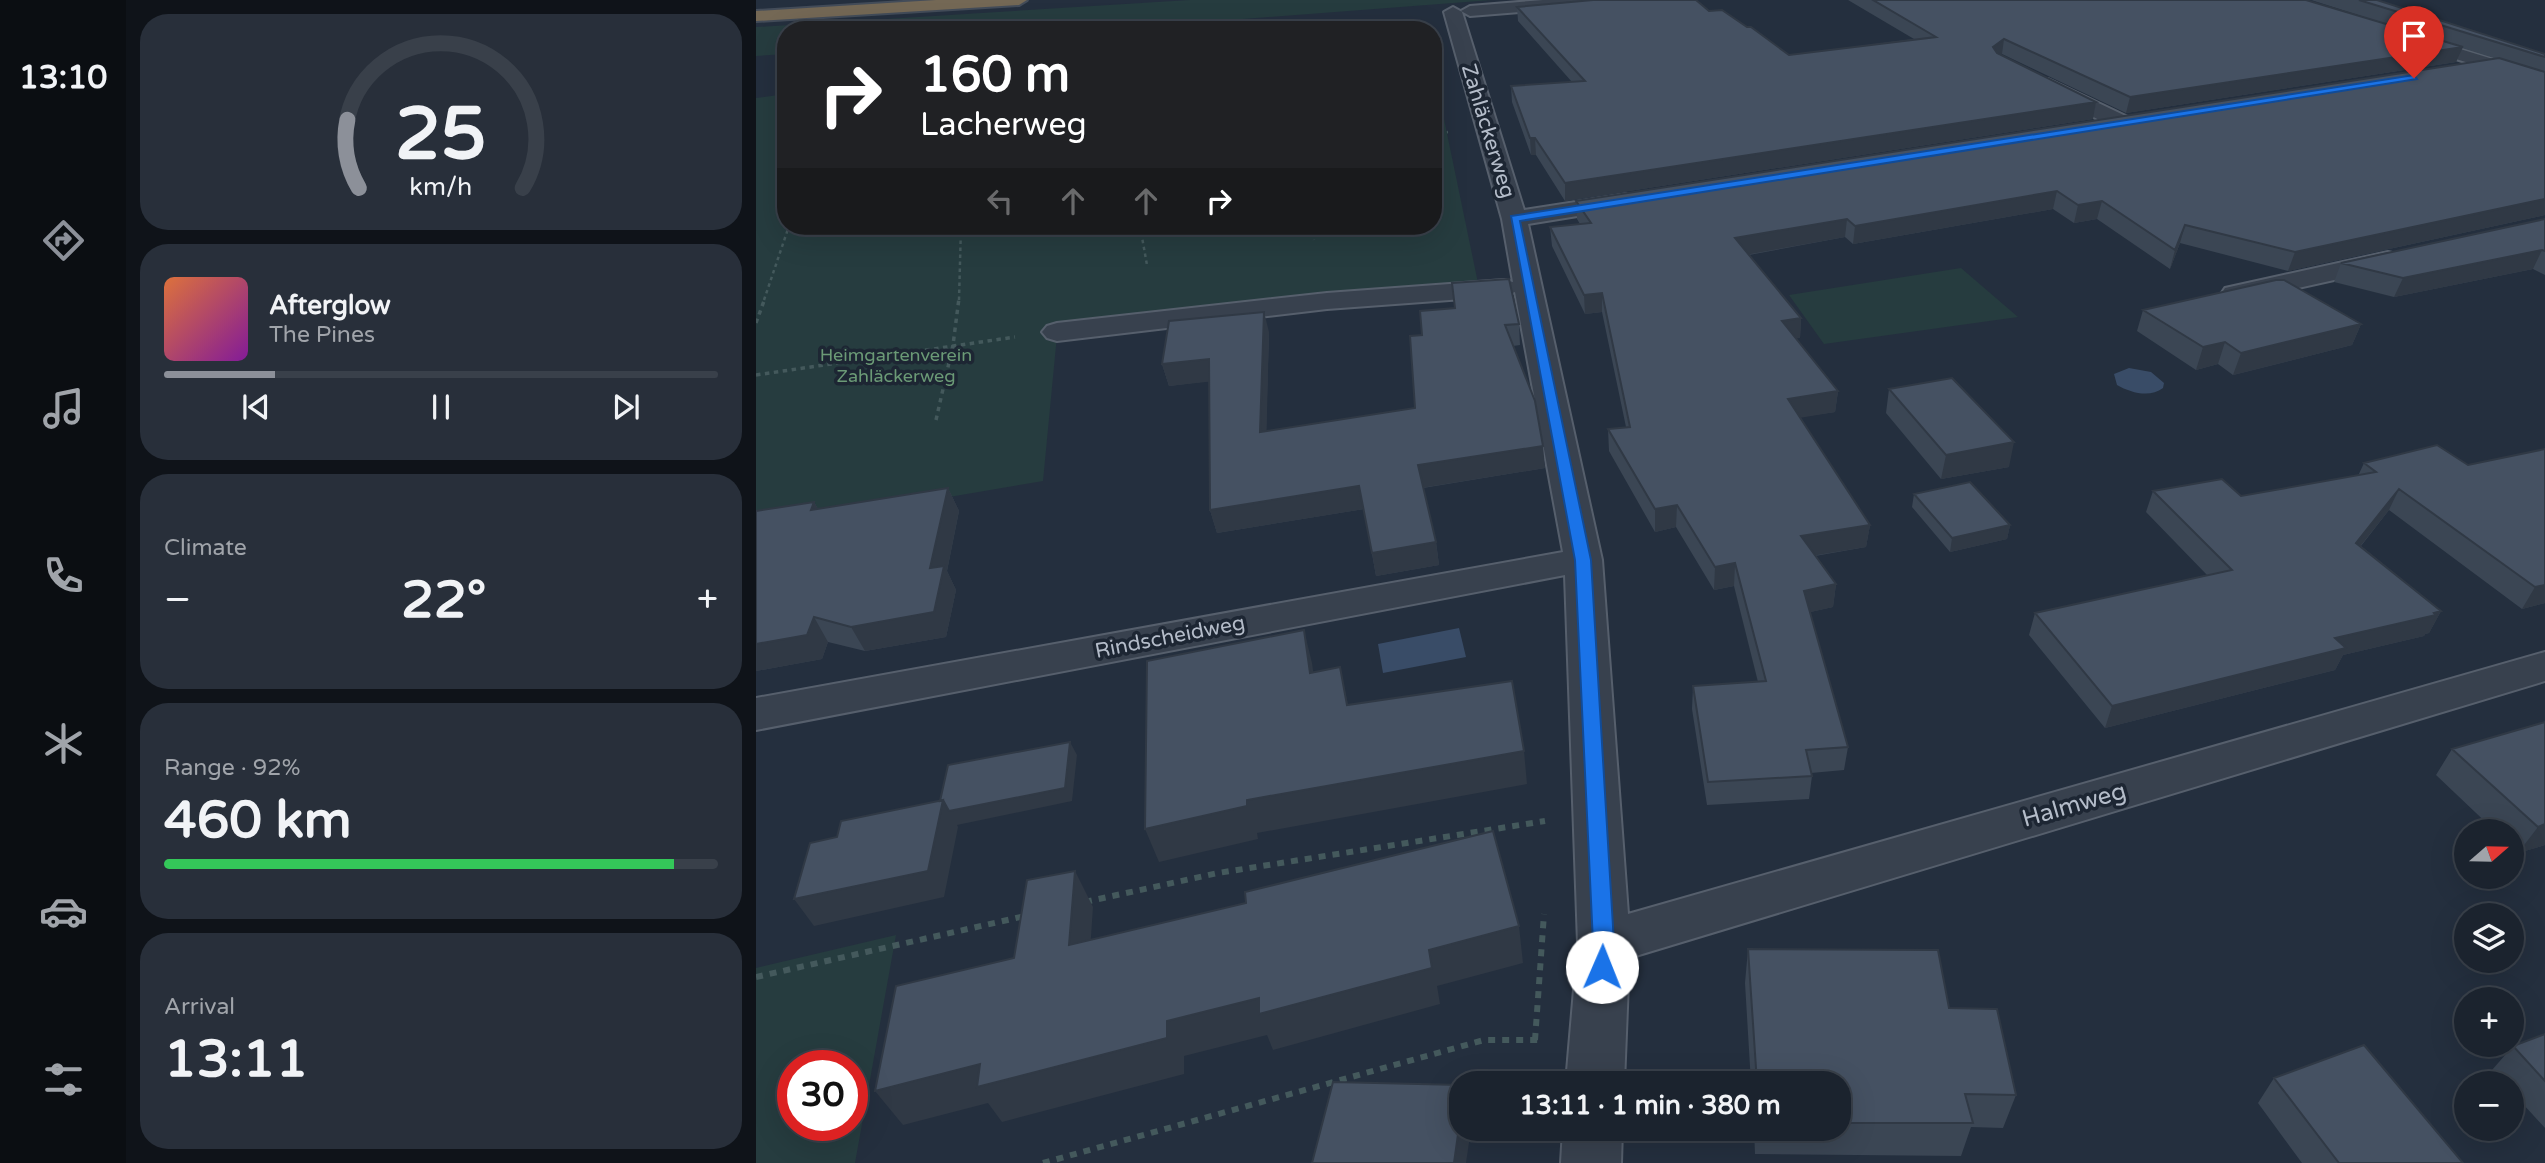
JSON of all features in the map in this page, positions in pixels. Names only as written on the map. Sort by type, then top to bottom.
[{"type":"highway","points":[[756,9],[898,0]]},
{"type":"highway","points":[[756,16],[1019,0]]},
{"type":"street","points":[[1459,15],[1605,0]]},
{"type":"street","name":"Zahläckerweg","points":[[1459,15],[1514,219],[1583,560],[1604,943],[1596,1071]]},
{"type":"street","points":[[2390,33],[2545,81]]},
{"type":"street","points":[[2452,71],[2494,65]]},
{"type":"street","points":[[2025,73],[2124,124]]},
{"type":"street","points":[[2084,130],[2151,120]]},
{"type":"street","points":[[1514,219],[1652,198]]},
{"type":"street","points":[[2212,299],[2412,254]]},
{"type":"street","points":[[1057,332],[1327,301],[1528,287]]},
{"type":"street","name":"Rindscheidweg","points":[[756,714],[1583,560]]},
{"type":"street","name":"Halmweg","points":[[1604,943],[2545,666]]},
{"type":"street","points":[[1591,1163],[1592,1141]]},
{"type":"path","points":[[1414,21],[1459,15]]},
{"type":"path","points":[[756,323],[786,235]]},
{"type":"path","points":[[936,420],[953,345],[960,294],[961,235]]},
{"type":"path","points":[[1142,235],[1147,265]]},
{"type":"path","points":[[1313,235],[1314,240]]},
{"type":"path","points":[[756,375],[1057,332]]},
{"type":"path","points":[[1083,903],[1218,873],[1550,820],[1549,834]]},
{"type":"path","points":[[1535,1040],[1544,903]]},
{"type":"path","points":[[756,977],[1030,915]]},
{"type":"path","points":[[1043,1163],[1484,1040],[1598,1038]]},
{"type":"green space","points":[[1190,0],[1492,0],[1218,21],[852,21]]},
{"type":"green space","points":[[777,26],[777,55],[756,56],[756,27]]},
{"type":"green space","name":"Heimgartenverein Zahläckerweg","points":[[777,95],[777,235],[1442,235],[1442,109],[1478,283],[1335,292],[1058,325],[1043,481],[756,530],[756,98]]},
{"type":"green space","points":[[1961,268],[2018,317],[1824,344],[1789,295]]},
{"type":"green space","points":[[896,935],[868,1091],[868,1050],[777,1050],[777,1141],[859,1141],[855,1163],[756,1163],[756,968]]},
{"type":"water","points":[[2129,368],[2151,372],[2164,383],[2163,388],[2152,393],[2140,393],[2117,385],[2114,374]]},
{"type":"water","points":[[1459,628],[1466,657],[1383,673],[1378,644]]},
{"type":"building","points":[[1593,0],[1696,0],[1709,11],[1722,10],[1751,27],[1789,55],[1936,37],[1873,0],[2306,0],[2463,47],[2130,97],[2004,39],[1993,47],[1997,53],[2096,102],[1565,183],[1535,138],[1530,138],[1511,86],[1585,81],[1517,7]]},
{"type":"building","points":[[2359,0],[2377,0],[2545,54],[2545,57]]},
{"type":"building","points":[[2499,58],[2545,72],[2545,199],[2295,252],[2185,225],[2175,250],[2102,201],[2078,205],[2057,191],[1855,226],[1847,219],[1735,238],[1801,318],[1782,321],[1838,391],[1788,399],[1870,525],[1801,536],[1836,584],[1804,591],[1848,747],[1806,750],[1812,776],[1708,782],[1693,686],[1766,681],[1735,563],[1715,567],[1677,505],[1655,509],[1608,429],[1630,427],[1602,293],[1584,295],[1550,227],[1591,223],[1576,201]]},
{"type":"building","points":[[2545,219],[2545,251],[2403,278],[2341,263]]},
{"type":"building","points":[[1509,279],[1519,324],[1505,325],[1535,401],[1543,446],[1418,465],[1436,542],[1372,553],[1359,486],[1210,510],[1209,359],[1162,364],[1169,321],[1264,312],[1260,432],[1415,408],[1410,336],[1422,335],[1420,311],[1455,308],[1452,283]]},
{"type":"building","points":[[2284,280],[2361,324],[2241,353],[2225,342],[2203,347],[2143,310]]},
{"type":"building","points":[[1952,378],[2014,442],[1946,455],[1889,389]]},
{"type":"building","points":[[2437,445],[2468,465],[2545,449],[2545,585],[2535,587],[2399,489],[2356,543],[2441,611],[2434,613],[2436,615],[2335,638],[2346,648],[2112,706],[2035,613],[2232,570],[2153,491],[2222,479],[2241,496],[2376,472],[2364,463]]},
{"type":"building","points":[[1970,482],[2010,525],[1952,538],[1914,494]]},
{"type":"building","points":[[948,488],[930,568],[944,566],[934,612],[851,627],[814,617],[807,635],[756,644],[756,511],[814,502],[811,510]]},
{"type":"building","points":[[1304,630],[1310,673],[1340,667],[1347,705],[1512,681],[1524,751],[1247,800],[1247,806],[1145,829],[1147,661]]},
{"type":"building","points":[[2545,722],[2545,824],[2538,827],[2452,749]]},
{"type":"building","points":[[1070,742],[1065,788],[949,811],[943,800],[940,801],[948,765]]},
{"type":"building","points":[[943,800],[928,871],[794,899],[810,843],[837,837],[841,821]]},
{"type":"building","points":[[1493,831],[1519,926],[1429,950],[1432,968],[1259,1014],[1259,998],[1167,1021],[1167,1038],[977,1087],[980,1064],[875,1091],[896,986],[1014,958],[1027,880],[1075,871],[1069,945],[1246,903],[1245,892]]},
{"type":"building","points":[[1748,949],[1938,950],[1949,1008],[1997,1009],[2016,1095],[1965,1094],[1973,1123],[1851,1123],[1851,1071],[1756,1071]]},
{"type":"building","points":[[2545,1034],[2545,1081],[2523,1057],[2524,1042]]},
{"type":"building","points":[[2364,1045],[2463,1163],[2339,1163],[2274,1078]]},
{"type":"building","points":[[1333,1082],[1449,1085],[1449,1141],[1457,1141],[1454,1163],[1312,1163]]},
{"type":"route","points":[[1602,967],[1604,943],[1583,560],[1514,219],[2414,78]]}]
